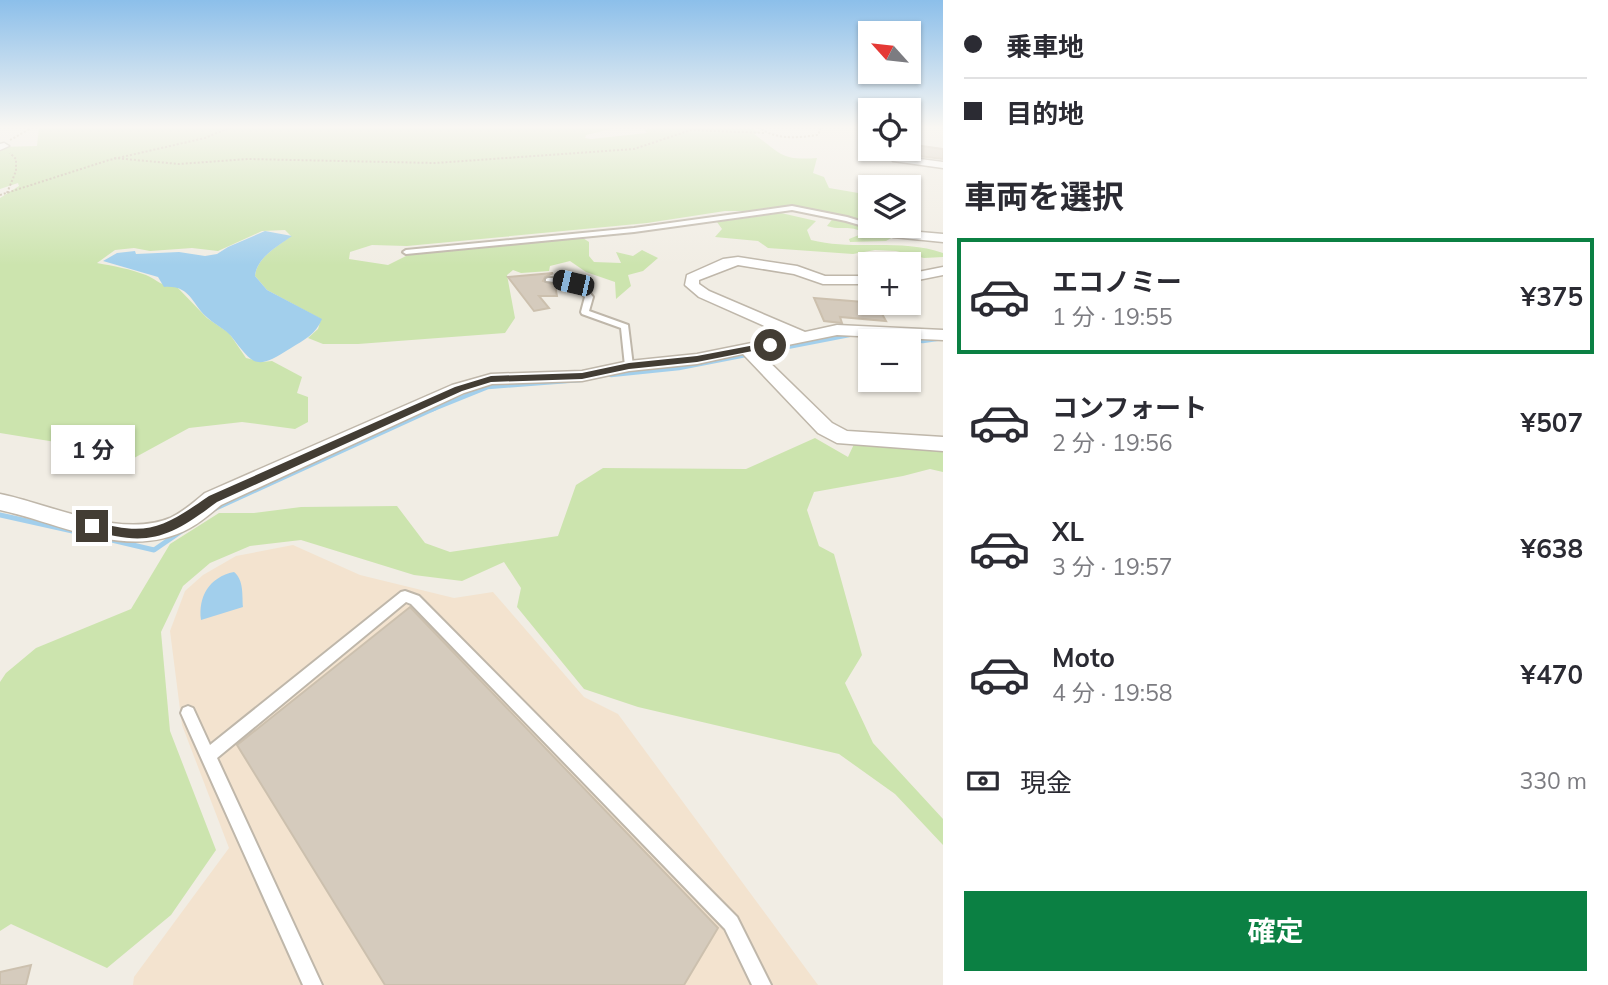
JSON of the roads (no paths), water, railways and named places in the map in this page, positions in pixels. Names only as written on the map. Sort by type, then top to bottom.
[{"type":"street","points":[[921,236],[943,238]]},
{"type":"street","points":[[803,337],[704,294],[692,285],[692,278],[738,261],[786,267],[823,280],[858,280]]},
{"type":"street","points":[[921,276],[932,271],[943,271]]},
{"type":"street","points":[[0,502],[18,504],[117,533],[148,535],[178,524],[213,499],[458,389],[491,379],[582,376],[629,366],[752,354],[803,337],[850,329],[921,336],[943,335]]},
{"type":"street","points":[[752,354],[825,428],[844,438],[943,444]]},
{"type":"lane","points":[[406,252],[634,230],[792,208],[858,222]]},
{"type":"lane","points":[[548,280],[581,286],[589,297],[585,312],[625,327],[629,366]]},
{"type":"lane","points":[[208,756],[405,596],[415,600],[731,923],[762,985]]},
{"type":"lane","points":[[188,713],[313,985]]},
{"type":"water","points":[[265,231],[292,236],[264,258],[255,276],[267,290],[322,319],[313,333],[305,339],[263,362],[251,359],[229,334],[203,314],[180,289],[164,287],[158,277],[103,261],[117,253],[135,251],[136,254],[217,254]]},
{"type":"water","points":[[234,572],[241,583],[243,607],[201,620],[201,604],[207,589],[218,578]]},
{"type":"waterway","points":[[611,375],[679,368],[849,335]]},
{"type":"waterway","points":[[921,341],[943,338]]},
{"type":"waterway","points":[[431,410],[488,387],[580,380]]},
{"type":"waterway","points":[[214,509],[435,408]]},
{"type":"waterway","points":[[0,515],[86,534]]},
{"type":"waterway","points":[[99,537],[154,550],[186,528]]}]
